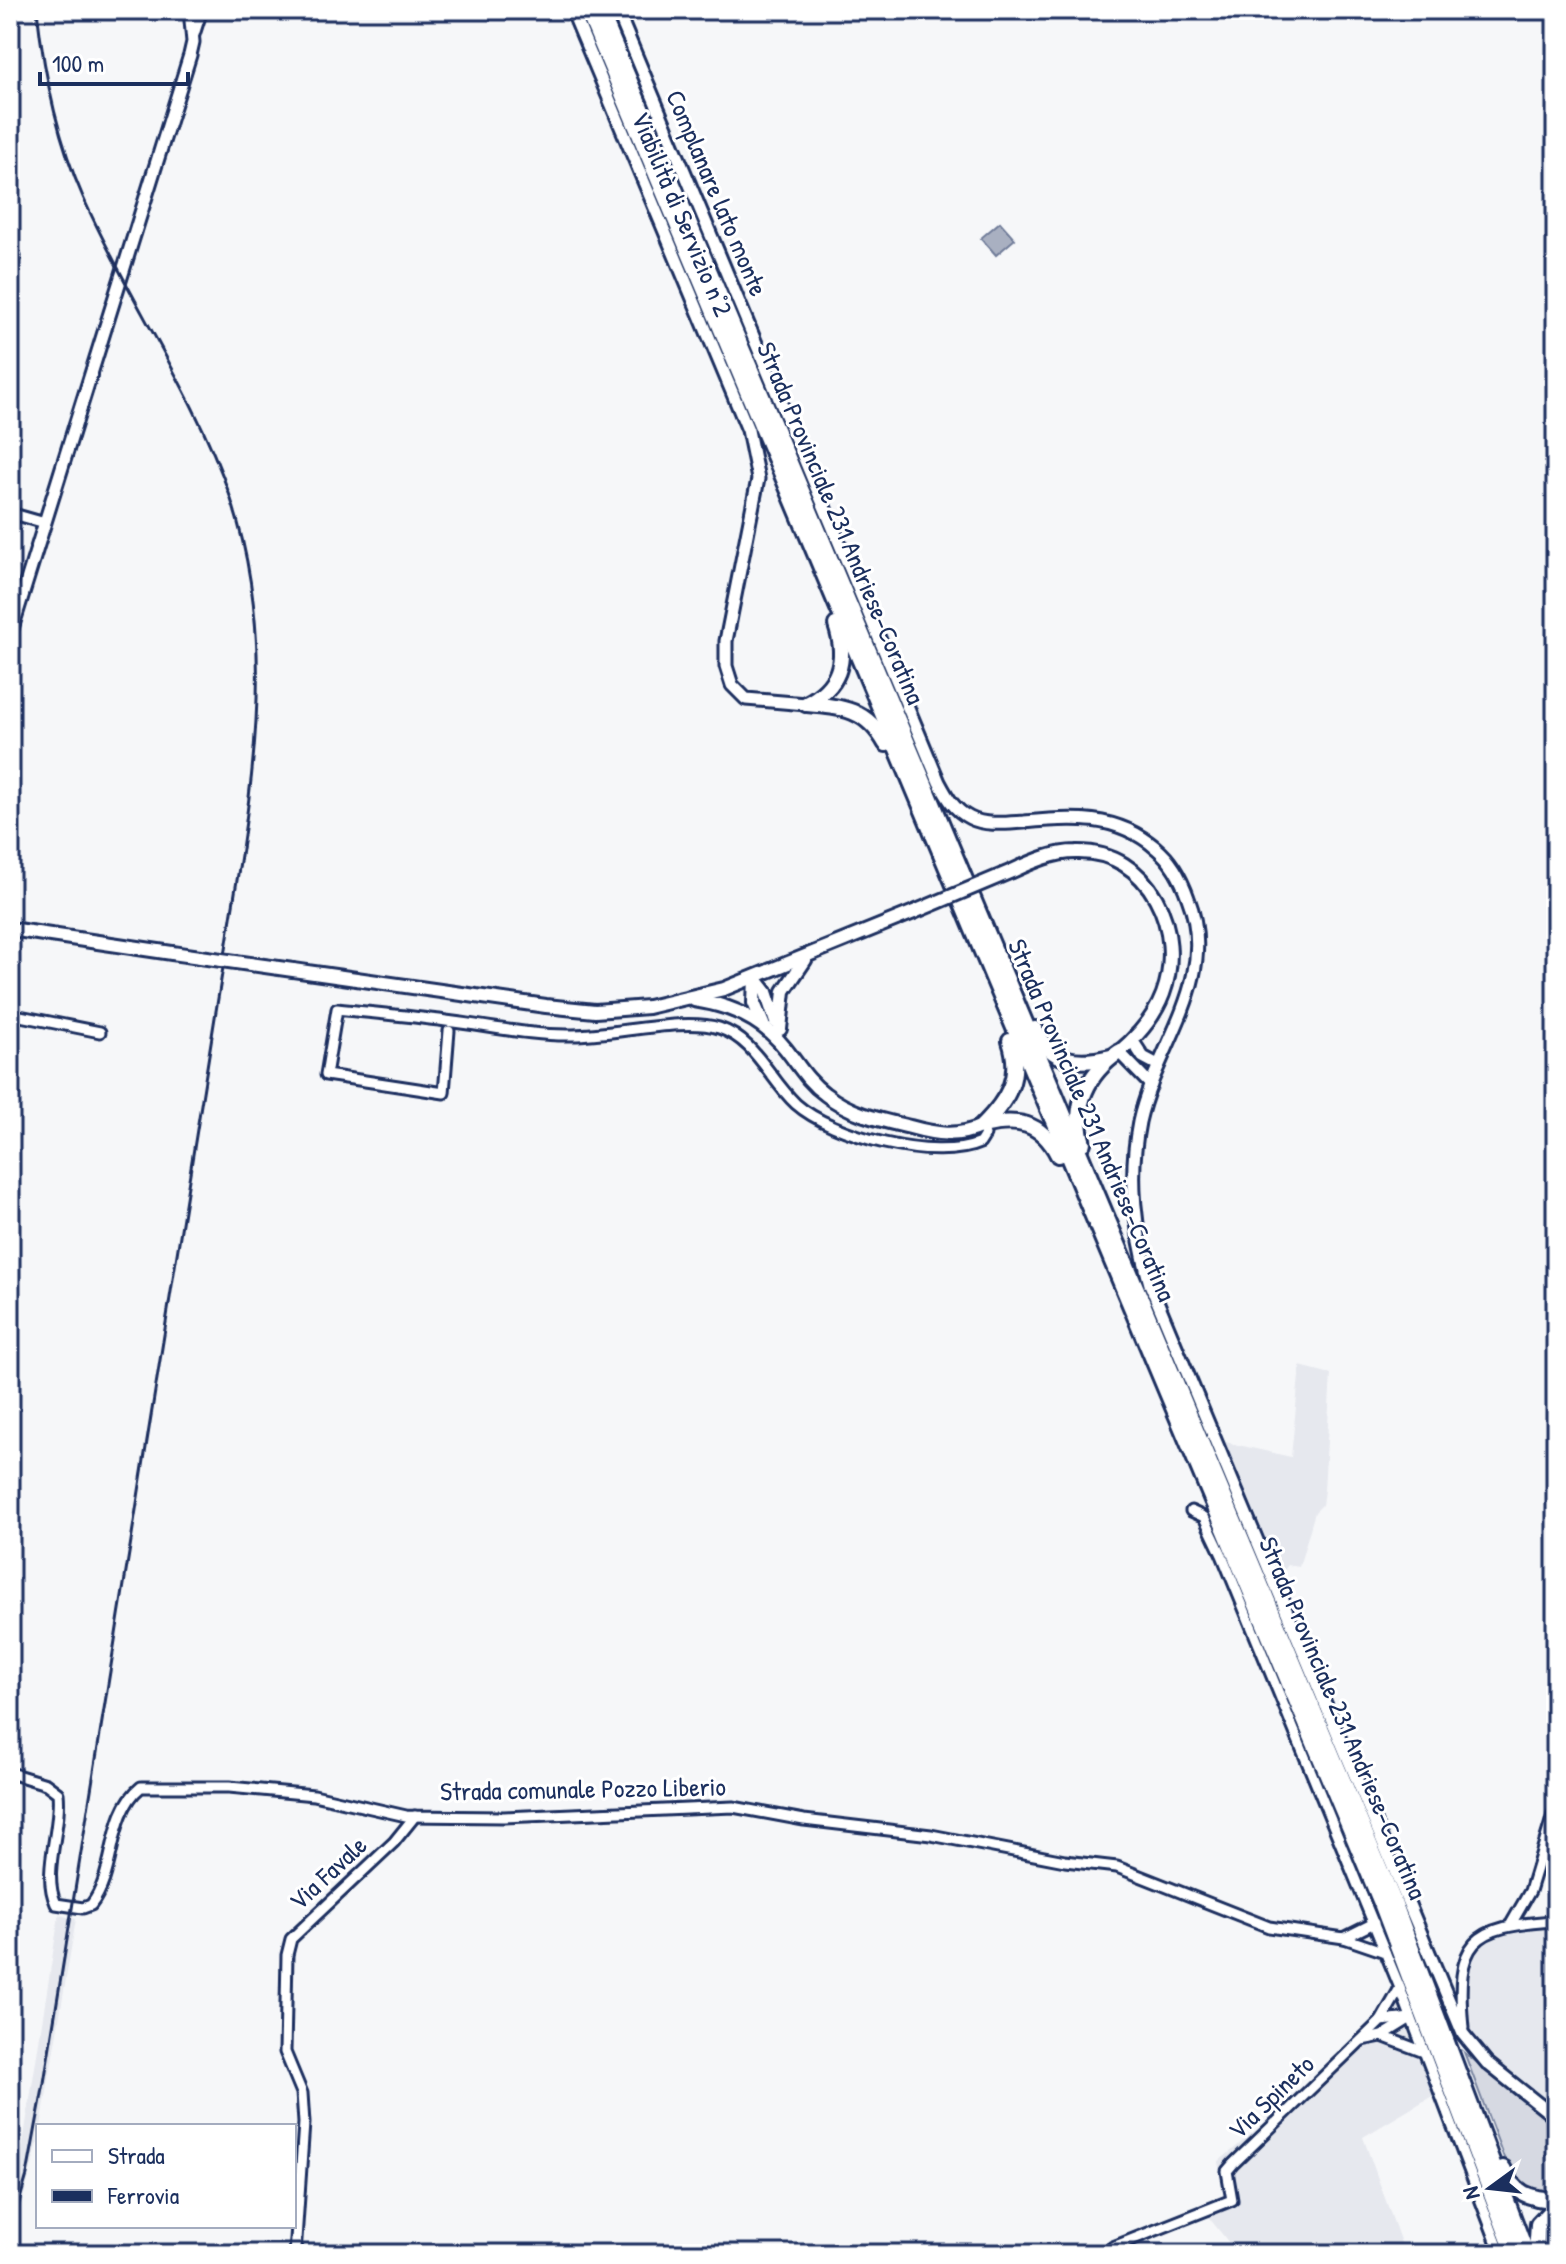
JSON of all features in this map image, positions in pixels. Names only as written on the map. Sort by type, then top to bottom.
[{"type":"highway","name":"Strada Provinciale 231 Andriese-Coratina","points":[[587,10],[925,816],[975,921]]},
{"type":"highway","name":"Strada Provinciale 231 Andriese-Coratina","points":[[600,10],[975,921],[1393,1899],[1527,2254]]},
{"type":"highway","points":[[797,512],[842,649],[835,682],[806,704]]},
{"type":"highway","points":[[806,704],[848,708],[867,718],[880,733],[925,816]]},
{"type":"highway","points":[[975,921],[1048,1050],[1075,1062],[1115,1054]]},
{"type":"highway","points":[[975,921],[1015,1058],[1010,1093],[982,1126]]},
{"type":"highway","points":[[1115,1054],[1087,1086],[1078,1121],[1123,1273]]},
{"type":"highway","points":[[982,1126],[1018,1121],[1046,1136],[1123,1273]]},
{"type":"highway","name":"Strada Provinciale 231 Andriese-Coratina","points":[[1123,1273],[1381,1903],[1514,2254]]},
{"type":"highway","points":[[1452,2055],[1511,2183],[1528,2197],[1556,2203]]},
{"type":"highway","points":[[1536,2254],[1534,2238],[1538,2222],[1556,2203]]},
{"type":"main road","points":[[10,929],[595,1011],[648,1007],[687,999],[755,978],[1054,855],[1092,853],[1124,865],[1153,893],[1168,930],[1169,967],[1158,1005],[1132,1040],[1115,1054]]},
{"type":"main road","points":[[773,1029],[784,991],[809,956]]},
{"type":"main road","points":[[755,978],[766,992],[773,1029],[814,1085],[857,1113],[938,1134],[961,1133],[982,1126]]},
{"type":"main road","points":[[687,999],[729,1007],[773,1029]]},
{"type":"street","points":[[190,10],[193,42]]},
{"type":"street","points":[[10,635],[203,10]]},
{"type":"street","name":"Viabilità di Servizio n°2","points":[[572,10],[748,430],[755,455],[758,479],[726,641],[727,674],[737,692],[750,701],[806,704]]},
{"type":"street","name":"Complanare lato monte","points":[[617,10],[919,735],[951,803],[971,819],[999,824],[1089,818],[1129,828],[1157,848],[1180,874],[1194,912],[1199,944],[1197,966],[1186,1005],[1158,1065],[1139,1122],[1133,1176],[1134,1214],[1150,1284],[1463,2034],[1487,2063],[1556,2118]]},
{"type":"street","points":[[10,513],[45,523]]},
{"type":"street","points":[[449,1031],[444,1093],[326,1075],[337,1009],[550,1035],[618,1034],[701,1025],[736,1036],[753,1051],[795,1103],[836,1129],[889,1142],[948,1149],[980,1143],[985,1135],[982,1126]]},
{"type":"street","points":[[10,1014],[100,1032]]},
{"type":"street","points":[[1132,1040],[1143,1057],[1158,1065]]},
{"type":"street","points":[[1115,1054],[1151,1085]]},
{"type":"street","points":[[1191,1511],[1204,1517],[1210,1527],[1374,1923],[1501,2254]]},
{"type":"street","name":"Strada comunale Pozzo Liberio","points":[[10,1773],[46,1784],[58,1793],[60,1810],[50,1890],[56,1904],[72,1908],[91,1905],[101,1893],[130,1796],[141,1787],[229,1787],[314,1795],[343,1805],[415,1816],[504,1817],[733,1807],[804,1820],[931,1835],[1065,1861],[1117,1867],[1269,1927],[1344,1938],[1385,1952]]},
{"type":"street","points":[[1511,1924],[1530,1891],[1556,1805]]},
{"type":"street","name":"Via Favale","points":[[295,2254],[304,2123],[302,2093],[285,2052],[287,1955],[291,1939],[394,1842],[415,1816]]},
{"type":"street","points":[[1463,2034],[1462,1963],[1480,1934],[1511,1924],[1556,1921]]},
{"type":"street","points":[[1344,1938],[1374,1923]]},
{"type":"street","points":[[1362,2040],[1381,2021],[1400,1988]]},
{"type":"street","points":[[1381,2021],[1411,2018]]},
{"type":"street","points":[[1362,2040],[1382,2036],[1411,2018]]},
{"type":"street","points":[[1382,2036],[1424,2052]]},
{"type":"street","name":"Via Spineto","points":[[1107,2254],[1113,2247],[1232,2200],[1227,2171],[1362,2040]]},
{"type":"shaded area","points":[[1300,1366],[1331,1374],[1324,1490],[1322,1505],[1315,1512],[1299,1567],[1288,1565],[1281,1574],[1225,1442],[1291,1457]]},
{"type":"shaded area","points":[[59,1915],[76,1919],[41,2124],[36,2124],[36,2150],[10,2247],[10,2193],[23,2143]]},
{"type":"shaded area","points":[[1556,1925],[1556,2112],[1484,2053],[1466,2028],[1463,2001],[1466,1963],[1483,1938],[1504,1929]]},
{"type":"shaded area","points":[[1396,1989],[1434,2095],[1363,2137],[1405,2254],[1238,2254],[1202,2209],[1225,2199],[1218,2162],[1311,2084],[1390,2003]]},
{"type":"shaded area","points":[[1464,2052],[1556,2126],[1556,2191],[1535,2193],[1518,2182],[1509,2171]]},
{"type":"water","points":[[1000,222],[1015,239],[996,255],[981,238]]},
{"type":"railway","points":[[36,2124],[242,849],[253,760],[257,672],[251,584],[230,496],[198,419],[101,235],[74,175],[53,105],[37,10]]},
{"type":"railway","points":[[10,2233],[27,2175],[36,2126]]}]
